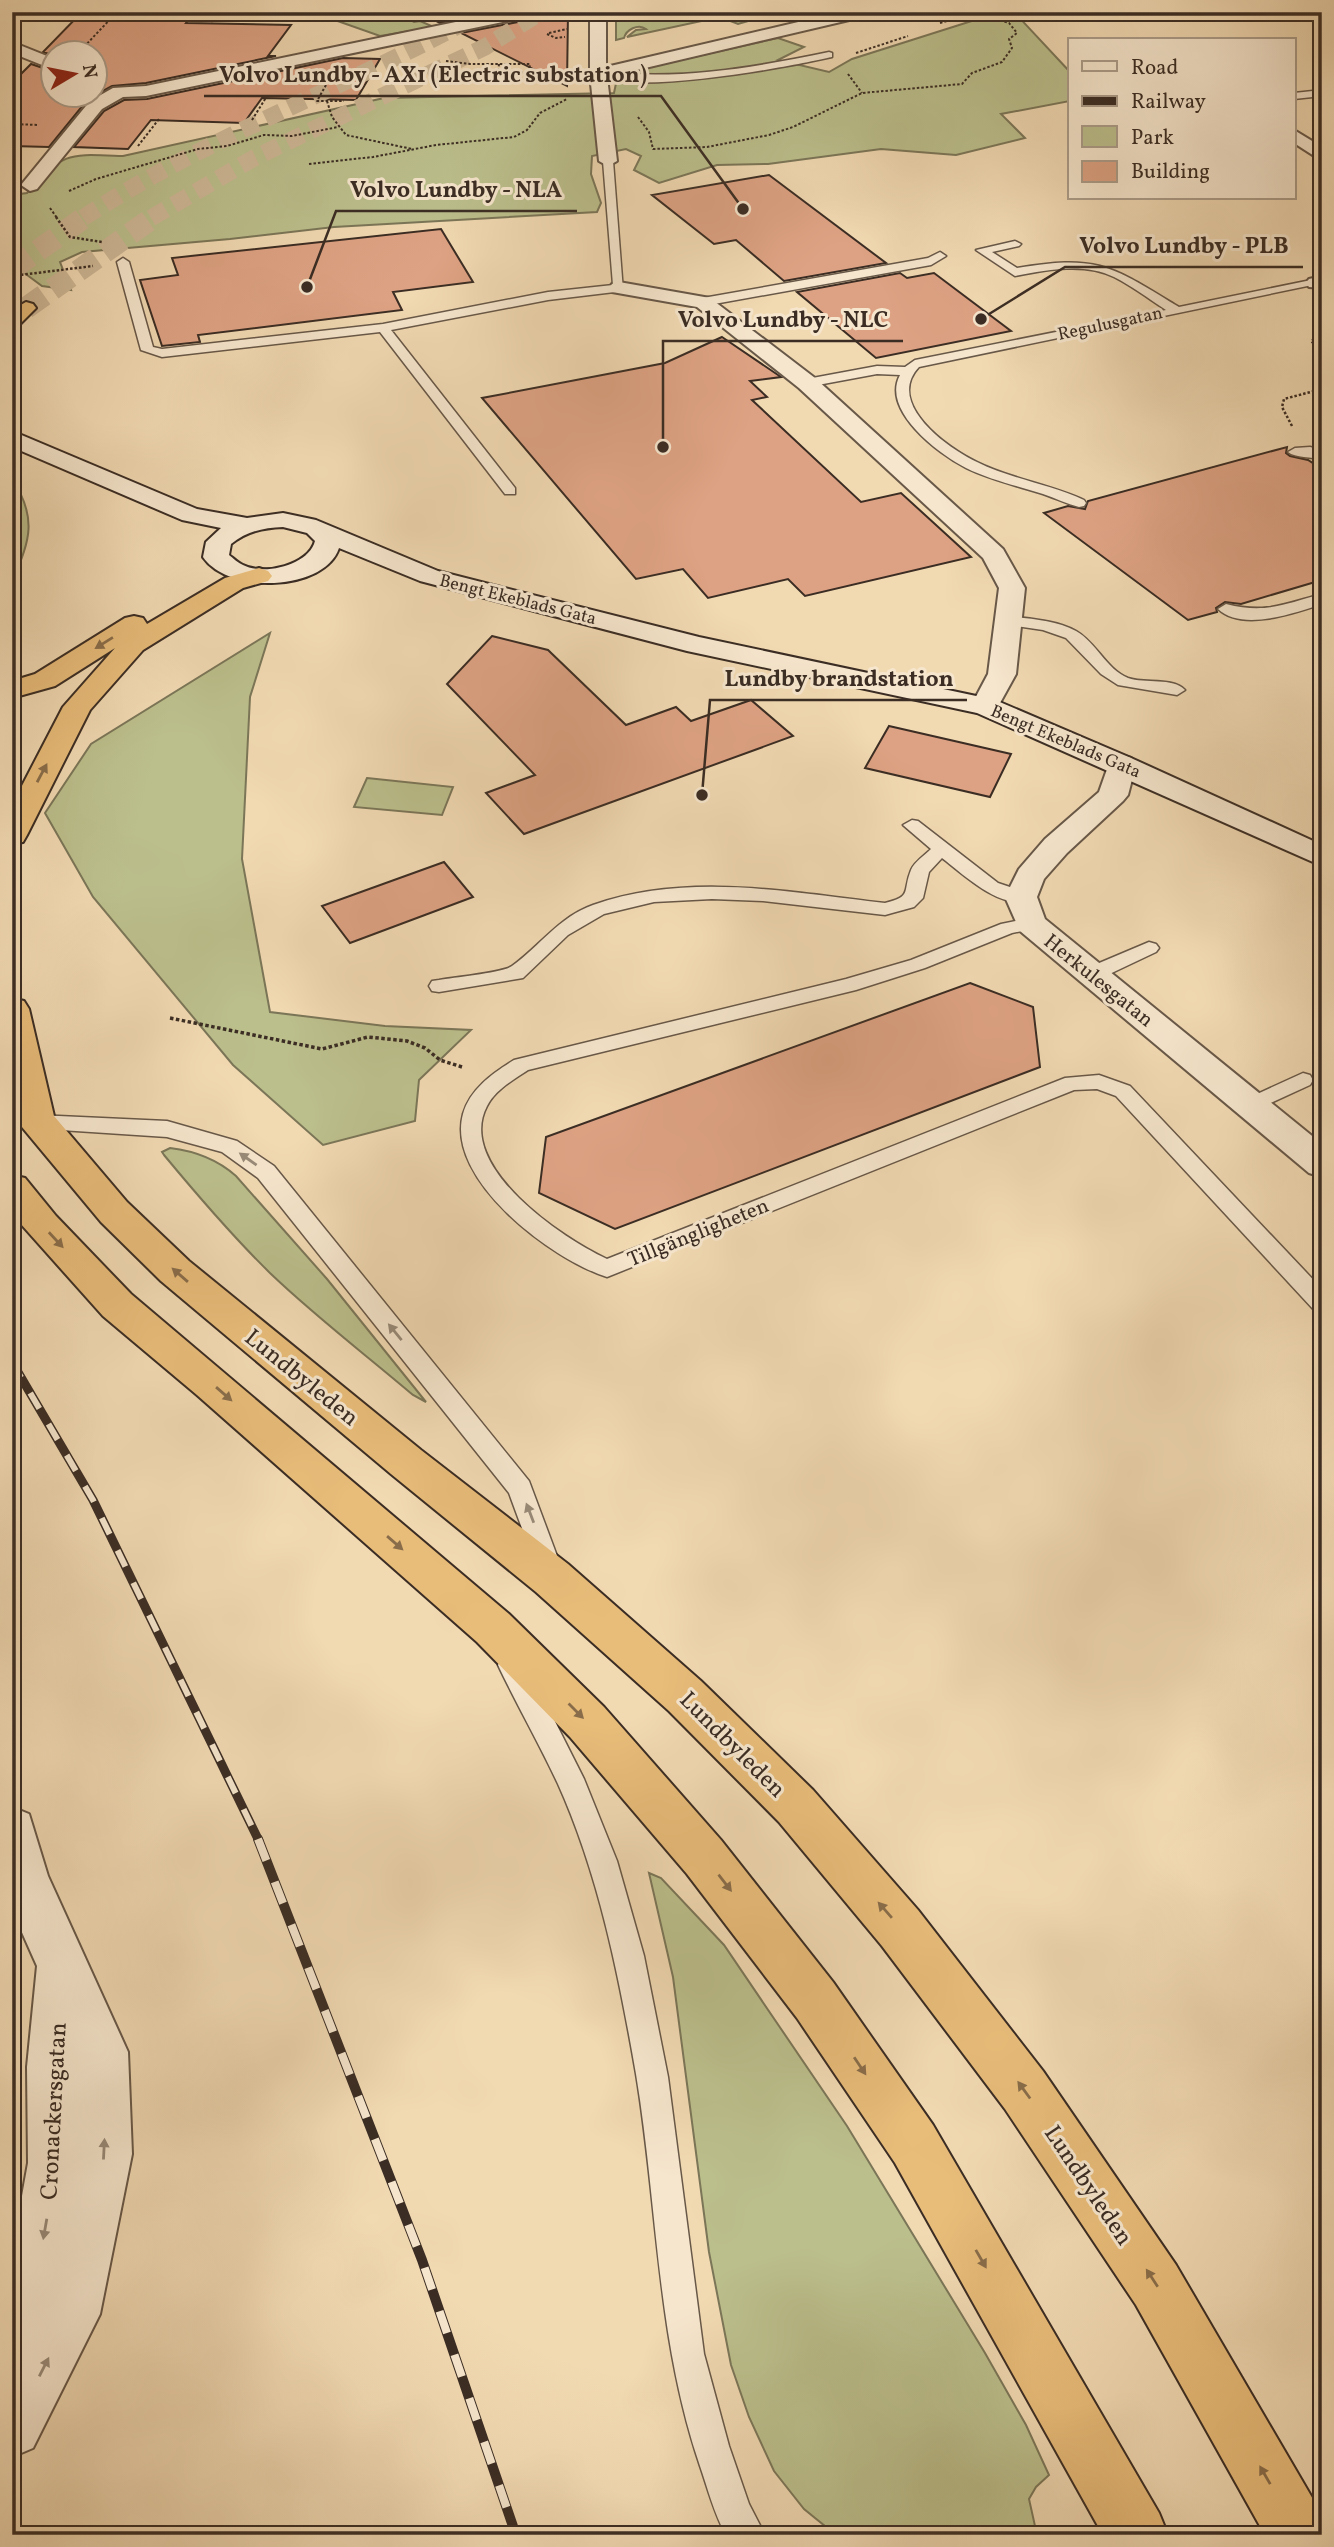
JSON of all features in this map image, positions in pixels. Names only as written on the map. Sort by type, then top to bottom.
[{"type":"highway","points":[[12,690],[45,680],[206,579],[220,553]]},
{"type":"highway","points":[[12,835],[77,707],[133,644],[234,583],[259,576]]},
{"type":"highway","points":[[12,1009],[37,1123]]},
{"type":"highway","name":"Lundbyleden","points":[[12,1091],[114,1212],[175,1271],[405,1462],[552,1578],[685,1696],[796,1806],[909,1938],[1024,2090],[1156,2285],[1299,2535]]},
{"type":"highway","points":[[12,1188],[43,1226],[117,1305],[493,1628],[587,1722],[695,1846],[815,2000],[914,2144],[1138,2535]]},
{"type":"street","points":[[12,14],[20,12]]},
{"type":"street","points":[[30,185],[96,105],[120,92],[157,89],[527,12]]},
{"type":"street","points":[[598,12],[599,82],[608,161]]},
{"type":"street","points":[[599,82],[766,27],[862,12]]},
{"type":"street","points":[[16,52],[38,59]]},
{"type":"street","points":[[108,86],[120,92]]},
{"type":"street","points":[[1296,136],[1322,156]]},
{"type":"street","points":[[619,288],[703,302],[807,383],[994,554],[1012,589],[1002,674],[985,706]]},
{"type":"street","name":"Bengt Ekeblads Gata","points":[[12,438],[191,515],[247,525]]},
{"type":"street","name":"Bengt Ekeblads Gata","points":[[191,515],[236,572],[259,576],[288,573],[313,564],[429,576]]},
{"type":"street","name":"Bengt Ekeblads Gata","points":[[220,553],[226,535],[247,525],[292,520],[315,526],[325,533],[429,576],[697,645],[985,706],[1121,764],[1322,857]]},
{"type":"street","points":[[313,564],[328,549],[329,540],[325,533]]},
{"type":"street","points":[[1026,911],[1030,876],[1056,846],[1113,795],[1121,764]]},
{"type":"street","name":"Herkulesgatan","points":[[1026,911],[1092,974],[1322,1164]]},
{"type":"street","name":"Cronackersgatan","points":[[12,1831],[24,1880],[102,2052],[105,2154],[71,2314],[12,2427]]},
{"type":"street","name":"Cronackersgatan","points":[[12,2334],[27,2306],[45,2232],[55,2163],[54,2067],[62,1966]]},
{"type":"lane","points":[[599,82],[648,80],[768,66],[830,55]]},
{"type":"lane","points":[[1296,96],[1322,93]]},
{"type":"lane","points":[[123,262],[147,350],[176,352],[383,328],[548,296],[619,288],[608,161]]},
{"type":"lane","points":[[1015,244],[982,250],[1015,272],[1056,265],[1109,270],[1175,310]]},
{"type":"lane","points":[[703,302],[931,261],[940,256]]},
{"type":"lane","name":"Regulusgatan","points":[[807,383],[877,370],[907,371],[915,363],[1319,283]]},
{"type":"lane","points":[[383,328],[510,491]]},
{"type":"lane","points":[[907,371],[901,387],[902,402],[932,436],[960,457],[991,473],[1057,492],[1079,503]]},
{"type":"lane","points":[[1295,452],[1316,453]]},
{"type":"lane","points":[[1226,609],[1243,615],[1270,615],[1322,598]]},
{"type":"lane","points":[[1008,621],[1046,626],[1072,635],[1107,671],[1124,682],[1177,690]]},
{"type":"lane","points":[[912,825],[1026,911]]},
{"type":"lane","points":[[439,986],[516,973],[561,931],[598,910],[654,896],[712,893],[763,895],[886,909],[907,903],[916,894],[920,870],[941,849]]},
{"type":"lane","name":"Tillgängligheten","points":[[1026,911],[1008,928],[918,964],[849,985],[521,1065],[498,1080],[482,1098],[473,1114],[471,1130],[477,1152],[489,1174],[521,1214],[566,1249],[607,1268],[1072,1083],[1099,1082],[1122,1091],[1322,1304]]},
{"type":"lane","points":[[1092,974],[1149,948]]},
{"type":"lane","points":[[1251,1105],[1303,1080]]},
{"type":"lane","points":[[37,1123],[167,1129],[229,1146],[266,1172],[520,1489],[552,1578]]},
{"type":"lane","points":[[493,1628],[570,1779],[602,1861],[629,1956],[652,2077],[687,2354],[711,2446],[734,2513],[747,2535]]},
{"type":"path","points":[[92,38],[117,12]]},
{"type":"path","points":[[653,149],[707,147],[769,135],[793,128],[862,93],[962,84],[972,73],[1002,62],[1012,48],[1009,39],[1017,33],[1009,23],[977,13],[940,23]]},
{"type":"path","points":[[442,59],[464,64],[530,64],[528,80]]},
{"type":"path","points":[[498,73],[499,64]]},
{"type":"path","points":[[483,81],[485,74],[529,72]]},
{"type":"path","points":[[309,164],[514,137],[527,130],[540,113],[553,103],[599,82]]},
{"type":"path","points":[[327,101],[338,127],[346,135],[413,149]]},
{"type":"path","points":[[138,146],[163,114]]},
{"type":"path","points":[[64,192],[96,179],[198,149],[227,146],[264,135],[304,135],[338,127]]},
{"type":"path","points":[[12,276],[123,262],[118,251],[109,244],[71,237],[56,220],[50,208],[29,201],[17,192],[18,185],[30,185]]},
{"type":"path","points":[[1322,335],[1311,341],[1322,351]]},
{"type":"path","points":[[1316,453],[1282,407],[1284,399],[1322,389]]},
{"type":"path","points":[[170,1017],[322,1049],[368,1037],[407,1041],[425,1048],[440,1060],[498,1080]]},
{"type":"green space","points":[[312,12],[397,12],[414,22],[420,21],[434,27],[380,36]]},
{"type":"green space","points":[[650,12],[732,12],[733,18],[747,18],[748,21],[738,24],[720,17],[627,37],[636,30],[646,29],[636,27],[627,32],[624,38],[616,40],[616,20]]},
{"type":"green space","points":[[1000,12],[1014,12],[1068,70],[1068,101],[1001,114],[1025,138],[956,155],[881,149],[768,164],[717,165],[659,183],[634,170],[641,156],[626,149],[592,156],[591,174],[601,203],[597,212],[334,227],[82,252],[60,262],[71,290],[42,286],[23,272],[12,273],[12,195],[27,193],[50,169],[68,158],[90,155],[123,156],[384,98],[614,93],[618,74],[778,38],[804,47],[778,60],[829,72],[852,59]]},
{"type":"green space","points":[[12,479],[25,505],[29,529],[24,553],[12,580]]},
{"type":"green space","points":[[270,633],[250,697],[242,859],[270,1012],[385,1026],[471,1030],[419,1080],[415,1121],[323,1145],[233,1065],[93,897],[45,813],[91,744]]},
{"type":"green space","points":[[367,778],[453,787],[442,815],[354,807]]},
{"type":"green space","points":[[170,1148],[205,1157],[236,1176],[327,1279],[426,1402],[413,1395],[323,1321],[271,1274],[216,1216],[164,1155],[162,1152]]},
{"type":"green space","points":[[649,1873],[661,1878],[724,1945],[847,2126],[985,2353],[1026,2425],[1049,2475],[1036,2487],[1029,2499],[1037,2535],[836,2535],[804,2509],[774,2471],[749,2417],[731,2365],[709,2252],[673,1977]]},
{"type":"building","points":[[419,12],[490,12],[440,23]]},
{"type":"building","points":[[537,12],[568,12],[567,86],[461,33],[528,20]]},
{"type":"building","points":[[80,14],[191,16],[186,23],[291,25],[268,56],[276,56],[108,88],[108,38],[57,38]]},
{"type":"building","points":[[343,58],[380,59],[356,100],[262,98],[244,123],[151,120],[128,149],[74,147],[104,111],[124,100],[147,99]]},
{"type":"building","points":[[31,64],[38,66],[38,108],[81,108],[49,147],[12,146],[12,83]]},
{"type":"building","points":[[769,175],[886,263],[784,281],[736,240],[714,244],[652,195]]},
{"type":"building","points":[[441,229],[473,282],[393,292],[402,310],[198,335],[200,342],[162,346],[140,280],[178,275],[172,258]]},
{"type":"building","points":[[900,273],[907,278],[934,273],[1011,331],[876,358],[797,292]]},
{"type":"building","points":[[722,337],[781,377],[750,381],[767,397],[752,400],[861,502],[901,493],[971,557],[805,596],[788,579],[708,598],[683,569],[636,579],[482,398],[665,363]]},
{"type":"building","points":[[1287,447],[1286,453],[1290,456],[1308,460],[1322,469],[1322,580],[1241,604],[1225,602],[1216,608],[1217,612],[1188,620],[1044,513],[1068,506],[1085,509],[1088,501]]},
{"type":"building","points":[[492,636],[548,650],[626,725],[676,707],[691,721],[751,700],[793,736],[524,834],[486,793],[535,775],[447,684]]},
{"type":"building","points":[[889,726],[1011,754],[990,797],[865,768]]},
{"type":"building","points":[[444,862],[473,897],[350,943],[322,906]]},
{"type":"building","points":[[970,983],[1033,1007],[1040,1067],[615,1229],[539,1193],[546,1137]]},
{"type":"tunnel","points":[[83,218],[180,161],[383,64],[483,12]]},
{"type":"tunnel","points":[[151,218],[254,158],[485,47],[541,12]]},
{"type":"tunnel","points":[[12,269],[85,217]]},
{"type":"tunnel","points":[[26,308],[154,217]]},
{"type":"railway","points":[[12,1362],[93,1500],[259,1841]]},
{"type":"railway","points":[[258,1839],[422,2260],[516,2535]]},
{"type":"place","name":"Volvo Lundby - AX1 (Electric substation)","points":[[743,209]]},
{"type":"place","name":"Volvo Lundby - NLA","points":[[307,287]]},
{"type":"place","name":"Volvo Lundby - PLB","points":[[981,319]]},
{"type":"place","name":"Volvo Lundby - NLC","points":[[663,447]]},
{"type":"place","name":"Lundby brandstation","points":[[702,795]]}]
